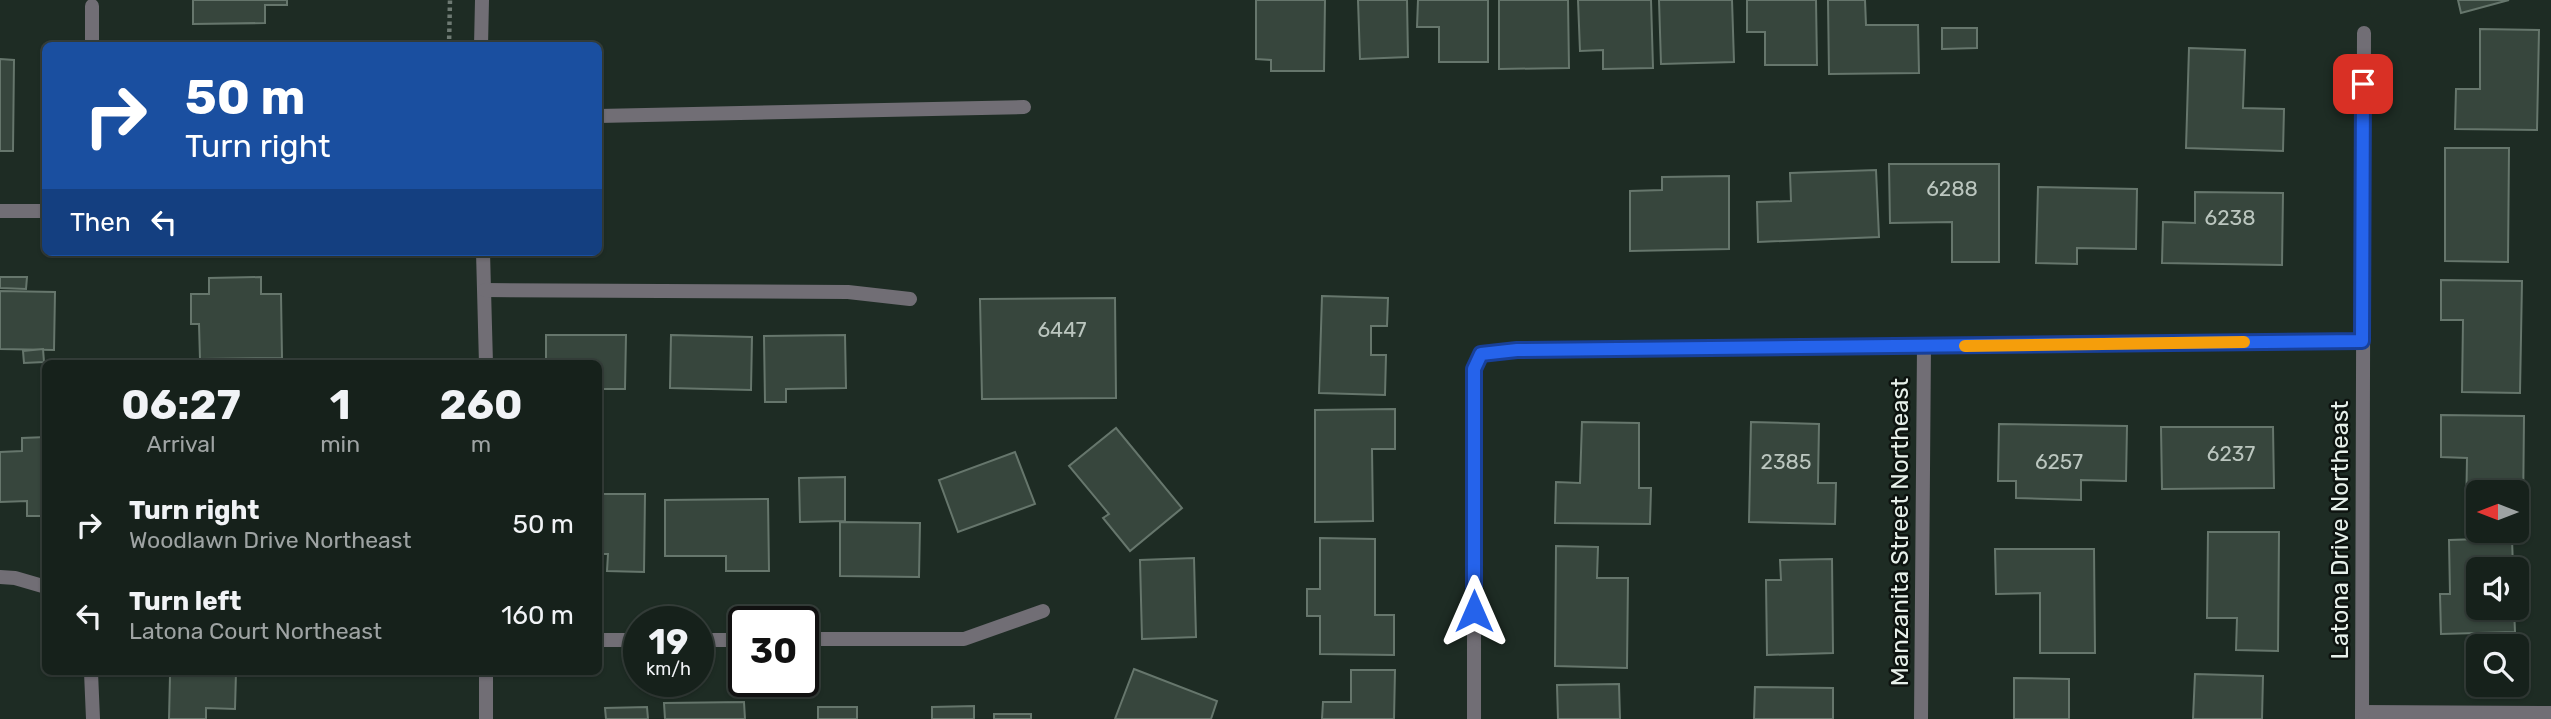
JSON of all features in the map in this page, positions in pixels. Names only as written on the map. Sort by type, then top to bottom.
[{"type":"street","points":[[481,42],[482,0]]},
{"type":"street","points":[[92,6],[92,42]]},
{"type":"street","name":"Latona Drive Northeast","points":[[2362,715],[2364,33]]},
{"type":"street","points":[[602,116],[1024,107]]},
{"type":"street","points":[[0,211],[42,211]]},
{"type":"street","points":[[482,256],[485,360]]},
{"type":"street","points":[[485,290],[848,292],[910,299]]},
{"type":"street","points":[[1474,719],[1474,369],[1481,354],[1496,351],[2362,341]]},
{"type":"street","name":"Manzanita Street Northeast","points":[[1921,719],[1924,346]]},
{"type":"street","points":[[0,578],[15,578],[42,586]]},
{"type":"street","points":[[819,639],[964,639],[1043,611]]},
{"type":"street","points":[[602,640],[623,640]]},
{"type":"street","points":[[91,675],[93,719]]},
{"type":"street","points":[[486,675],[486,719]]},
{"type":"street","points":[[2362,715],[2551,713]]},
{"type":"path","points":[[449,42],[450,0]]},
{"type":"building","points":[[193,0],[287,0],[287,5],[265,5],[265,23],[193,24]]},
{"type":"building","points":[[1256,0],[1325,0],[1324,71],[1271,71],[1271,60],[1256,59]]},
{"type":"building","points":[[1358,0],[1407,0],[1408,57],[1360,59]]},
{"type":"building","points":[[1418,0],[1488,0],[1488,62],[1439,62],[1439,27],[1417,27]]},
{"type":"building","points":[[1499,0],[1568,0],[1569,68],[1499,69]]},
{"type":"building","points":[[1578,0],[1651,0],[1653,68],[1603,69],[1603,50],[1580,51]]},
{"type":"building","points":[[1659,0],[1732,0],[1734,62],[1661,64]]},
{"type":"building","points":[[1747,0],[1816,0],[1817,65],[1765,65],[1765,32],[1747,32]]},
{"type":"building","points":[[1828,0],[1865,0],[1866,25],[1918,25],[1919,73],[1829,74]]},
{"type":"building","points":[[2458,0],[2509,0],[2461,13]]},
{"type":"building","points":[[1942,28],[1977,28],[1977,48],[1942,49]]},
{"type":"building","points":[[2480,29],[2539,30],[2537,130],[2455,129],[2456,89],[2480,89]]},
{"type":"building","points":[[2189,48],[2245,50],[2243,108],[2284,109],[2283,151],[2186,148]]},
{"type":"building","points":[[0,59],[14,60],[13,151],[0,151]]},
{"type":"building","points":[[2445,148],[2509,148],[2508,262],[2445,261]]},
{"type":"building","points":[[1889,164],[1999,164],[1999,262],[1952,262],[1952,222],[1890,223]]},
{"type":"building","points":[[1876,170],[1879,237],[1758,242],[1757,202],[1791,201],[1790,173]]},
{"type":"building","points":[[1729,176],[1729,249],[1630,251],[1630,191],[1662,190],[1662,177]]},
{"type":"building","points":[[2038,187],[2137,189],[2136,249],[2077,248],[2077,264],[2036,263]]},
{"type":"building","points":[[2195,192],[2283,193],[2282,265],[2162,263],[2163,222],[2195,223]]},
{"type":"building","points":[[0,277],[27,277],[26,289],[0,288]]},
{"type":"building","points":[[261,277],[261,294],[281,294],[282,358],[200,359],[199,324],[191,324],[191,294],[209,294],[209,278]]},
{"type":"building","points":[[2441,280],[2522,281],[2520,393],[2462,392],[2463,320],[2441,320]]},
{"type":"building","points":[[0,291],[55,292],[54,350],[0,349]]},
{"type":"building","points":[[1322,296],[1388,298],[1387,326],[1371,326],[1371,355],[1386,355],[1385,395],[1319,393]]},
{"type":"building","points":[[1115,298],[1116,398],[982,399],[980,299]]},
{"type":"building","points":[[546,335],[626,335],[625,389],[602,389],[602,360],[546,360]]},
{"type":"building","points":[[671,335],[752,337],[751,390],[670,388]]},
{"type":"building","points":[[845,335],[846,388],[786,389],[786,402],[765,402],[764,336]]},
{"type":"building","points":[[43,349],[44,360],[24,363],[23,351]]},
{"type":"building","points":[[1395,409],[1395,449],[1372,449],[1373,521],[1315,522],[1315,410]]},
{"type":"building","points":[[2441,415],[2524,416],[2523,480],[2467,480],[2467,458],[2441,457]]},
{"type":"building","points":[[1582,422],[1639,423],[1639,488],[1651,488],[1650,524],[1555,523],[1556,482],[1580,483]]},
{"type":"building","points":[[1751,422],[1819,424],[1818,483],[1836,483],[1835,524],[1749,522]]},
{"type":"building","points":[[1999,424],[2127,426],[2126,481],[2081,480],[2081,500],[2016,498],[2016,481],[1998,481]]},
{"type":"building","points":[[2161,427],[2273,427],[2274,488],[2162,489]]},
{"type":"building","points":[[1116,428],[1182,508],[1130,551],[1103,518],[1109,514],[1069,466]]},
{"type":"building","points":[[42,437],[42,516],[27,516],[27,501],[0,502],[0,452],[22,451],[22,438]]},
{"type":"building","points":[[1015,452],[1035,504],[958,532],[939,480]]},
{"type":"building","points":[[845,477],[845,521],[800,522],[799,478]]},
{"type":"building","points":[[602,494],[645,494],[644,572],[607,571],[608,554],[602,554]]},
{"type":"building","points":[[768,499],[769,571],[726,571],[726,556],[665,556],[665,500]]},
{"type":"building","points":[[840,522],[920,523],[919,577],[840,576]]},
{"type":"building","points":[[2208,532],[2279,532],[2278,651],[2236,650],[2237,618],[2207,618]]},
{"type":"building","points":[[1320,538],[1375,539],[1375,615],[1394,615],[1394,655],[1320,654],[1320,616],[1307,616],[1307,589],[1320,589]]},
{"type":"building","points":[[2466,539],[2466,543],[2512,543],[2513,557],[2466,557],[2466,620],[2515,620],[2515,632],[2441,634],[2440,594],[2450,594],[2449,540]]},
{"type":"building","points":[[1556,546],[1598,547],[1597,578],[1628,578],[1627,668],[1555,666]]},
{"type":"building","points":[[1995,549],[2094,549],[2095,653],[2040,653],[2040,593],[1996,594]]},
{"type":"building","points":[[1194,558],[1196,637],[1142,639],[1140,560]]},
{"type":"building","points":[[1832,559],[1833,653],[1767,655],[1766,580],[1781,580],[1780,560]]},
{"type":"building","points":[[1134,669],[1217,701],[1211,719],[1115,719]]},
{"type":"building","points":[[1351,670],[1395,670],[1394,719],[1322,719],[1323,702],[1351,702]]},
{"type":"building","points":[[2195,674],[2263,676],[2262,719],[2193,719]]},
{"type":"building","points":[[236,675],[235,709],[206,708],[206,719],[169,719],[170,676]]},
{"type":"building","points":[[2014,678],[2069,679],[2069,719],[2014,719]]},
{"type":"building","points":[[1619,684],[1620,719],[1558,719],[1557,685]]},
{"type":"building","points":[[1755,687],[1833,688],[1833,719],[1754,719]]},
{"type":"building","points":[[744,702],[745,719],[665,719],[664,703]]},
{"type":"building","points":[[974,706],[974,719],[932,719],[932,707]]},
{"type":"building","points":[[647,707],[648,719],[606,719],[605,708]]},
{"type":"building","points":[[818,707],[857,707],[857,719],[818,719]]},
{"type":"building","points":[[994,714],[1031,714],[1031,719],[994,719]]},
{"type":"slow traffic","points":[[1965,346],[2244,342]]},
{"type":"route","points":[[1474,611],[1474,369],[1481,354],[1517,350],[2362,341],[2363,84]]}]
